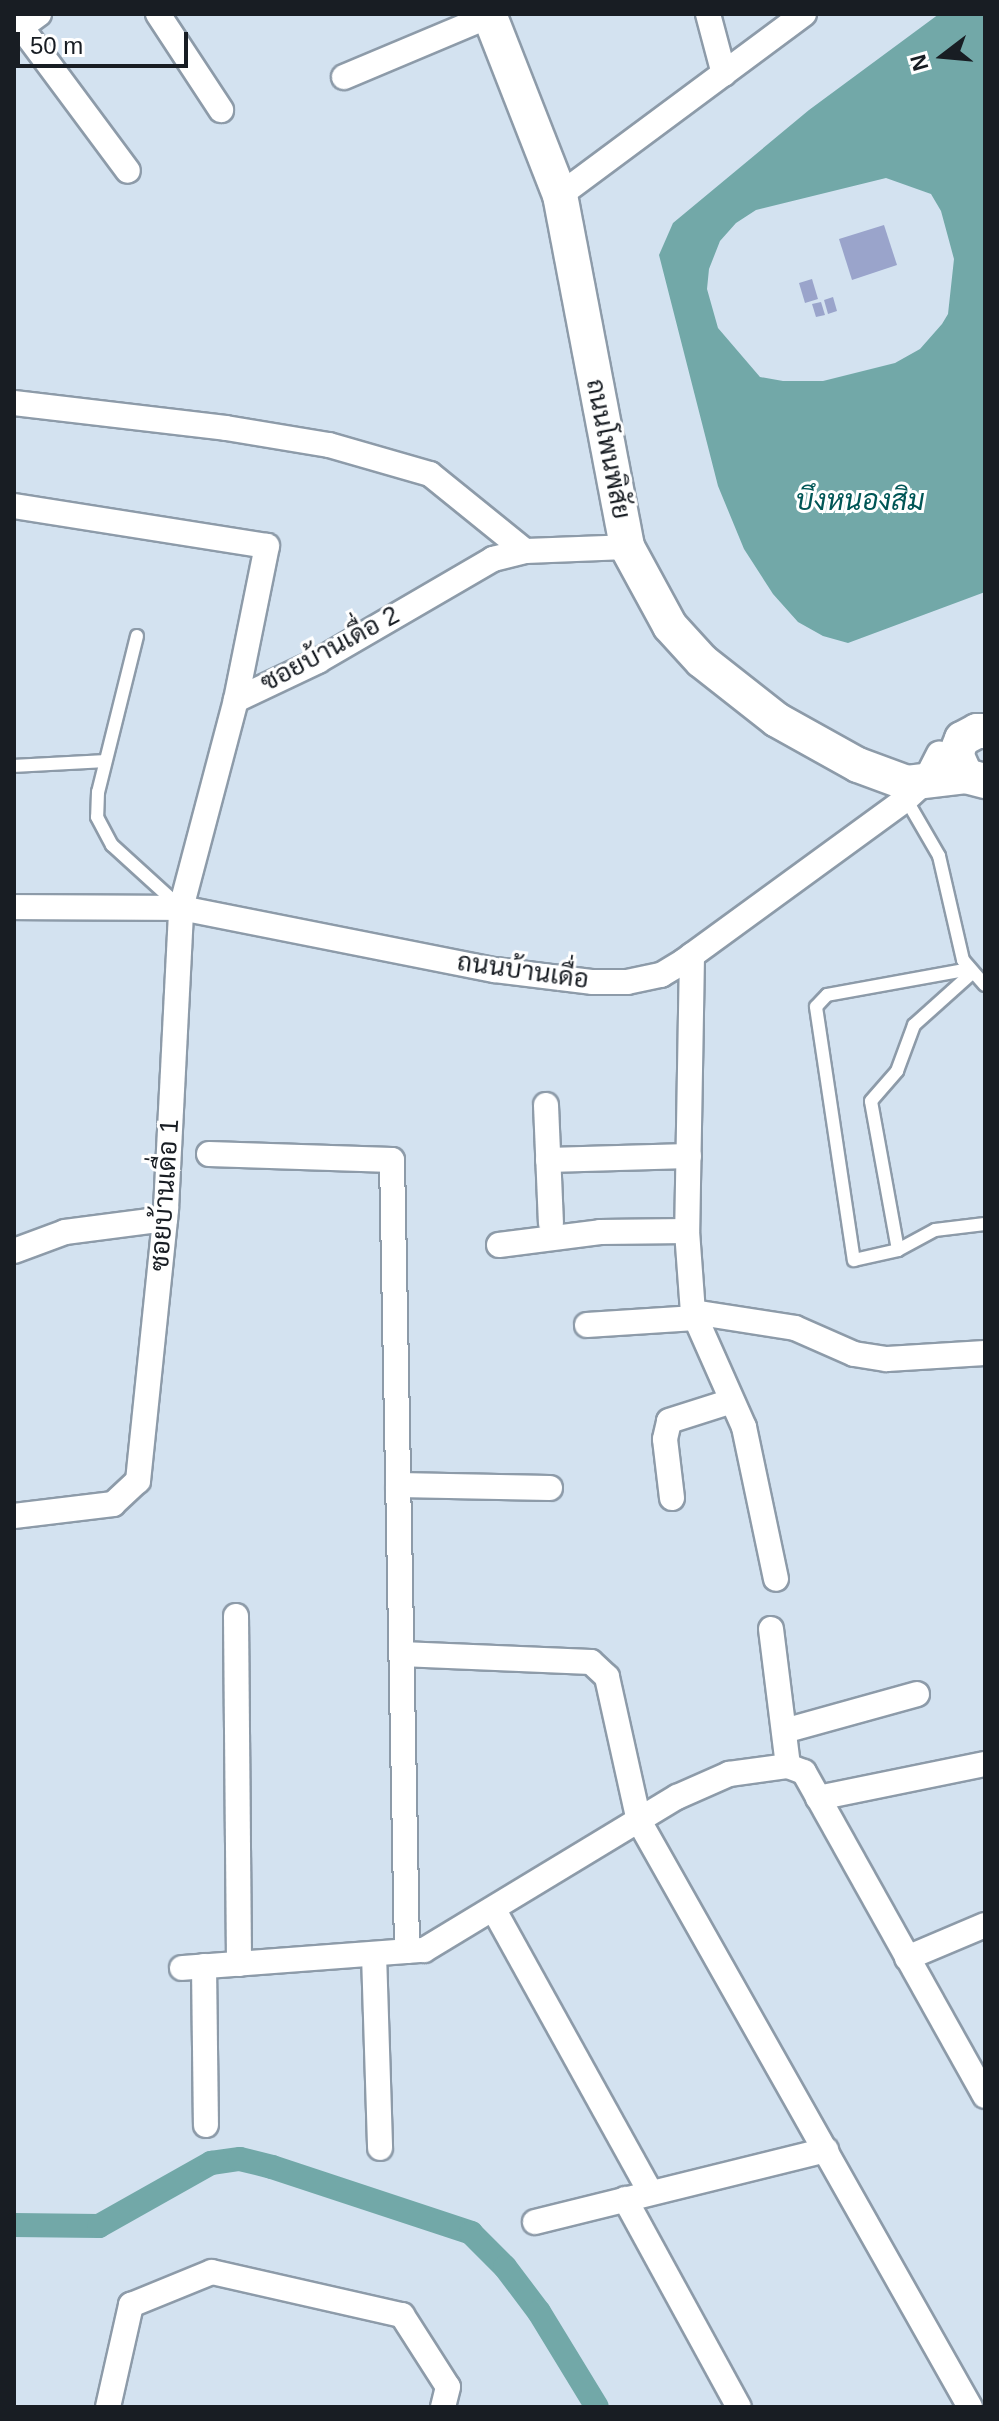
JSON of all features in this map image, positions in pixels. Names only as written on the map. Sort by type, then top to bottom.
[{"type":"street","points":[[39,14],[21,27],[128,171]]},
{"type":"street","points":[[158,14],[221,110]]},
{"type":"street","points":[[708,14],[724,74]]},
{"type":"street","points":[[560,195],[804,14]]},
{"type":"street","points":[[344,77],[489,15]]},
{"type":"street","name":"ถนนโพนพิสัย","points":[[489,15],[560,195],[627,547],[670,626],[702,661],[777,720],[858,765],[951,760]]},
{"type":"street","points":[[14,403],[226,428],[314,443],[430,474],[525,551]]},
{"type":"street","points":[[14,506],[267,546],[236,700]]},
{"type":"street","name":"ซอยบ้านเดื่อ 2","points":[[181,908],[236,700],[318,661],[476,566],[525,551],[627,547]]},
{"type":"street","name":"ถนนบ้านเดื่อ","points":[[22,906],[181,908],[495,970],[593,982],[627,982],[661,975],[692,955],[951,760]]},
{"type":"street","name":"ซอยบ้านเดื่อ 1","points":[[14,1516],[113,1504],[138,1481],[165,1219],[181,908]]},
{"type":"street","points":[[692,955],[687,1231],[694,1315],[744,1427],[776,1579]]},
{"type":"street","points":[[546,1105],[551,1223]]},
{"type":"street","points":[[209,1154],[392,1160],[407,1951]]},
{"type":"street","points":[[548,1160],[689,1156]]},
{"type":"street","points":[[14,1251],[65,1232],[165,1219]]},
{"type":"street","points":[[499,1245],[600,1232],[687,1231]]},
{"type":"street","points":[[587,1325],[694,1315],[795,1328],[854,1354],[887,1359],[985,1353]]},
{"type":"street","points":[[672,1498],[665,1439],[669,1421],[673,1417],[732,1401]]},
{"type":"street","points":[[398,1485],[550,1488]]},
{"type":"street","points":[[236,1616],[239,1964]]},
{"type":"street","points":[[771,1629],[788,1766]]},
{"type":"street","points":[[401,1654],[591,1662],[607,1677],[639,1821],[970,2407]]},
{"type":"street","points":[[784,1731],[917,1694]]},
{"type":"street","points":[[818,1798],[985,1764]]},
{"type":"street","points":[[206,2125],[193,1967],[424,1950],[677,1797],[729,1774],[788,1766],[804,1772],[985,2097]]},
{"type":"street","points":[[494,1910],[650,2192]]},
{"type":"street","points":[[907,1958],[985,1925]]},
{"type":"street","points":[[374,1954],[380,2148]]},
{"type":"street","points":[[535,2222],[826,2150]]},
{"type":"street","points":[[625,2199],[739,2407]]},
{"type":"street","points":[[108,2407],[131,2305],[212,2272],[402,2315],[448,2387],[443,2407]]},
{"type":"lane","points":[[137,636],[98,792],[97,817],[112,845],[181,908]]},
{"type":"lane","points":[[951,760],[939,856],[958,948],[971,971],[985,985]]},
{"type":"lane","points":[[14,766],[105,761]]},
{"type":"lane","points":[[971,971],[827,995],[816,1007],[854,1260],[898,1250],[935,1230],[985,1224]]},
{"type":"lane","points":[[898,1250],[871,1101],[897,1071],[914,1025],[971,971]]},
{"type":"water","name":"บึงหนองสิม","points":[[939,14],[985,14],[985,592],[848,643],[823,636],[798,622],[773,594],[744,549],[718,486],[659,255],[673,223],[809,110]],"holes":[[[886,178],[931,194],[941,211],[954,259],[948,314],[920,349],[895,363],[823,381],[783,381],[760,377],[718,328],[707,289],[709,269],[720,241],[736,223],[756,210]]]},
{"type":"building","points":[[884,225],[897,265],[852,280],[839,239]]},
{"type":"building","points":[[812,279],[818,299],[805,303],[799,283]]},
{"type":"building","points":[[833,297],[837,311],[828,314],[824,300]]},
{"type":"building","points":[[821,302],[825,315],[816,317],[812,304]]},
{"type":"waterway","points":[[14,2225],[99,2226],[211,2163],[240,2159],[272,2167],[471,2233],[505,2267],[539,2312],[597,2407]]}]
